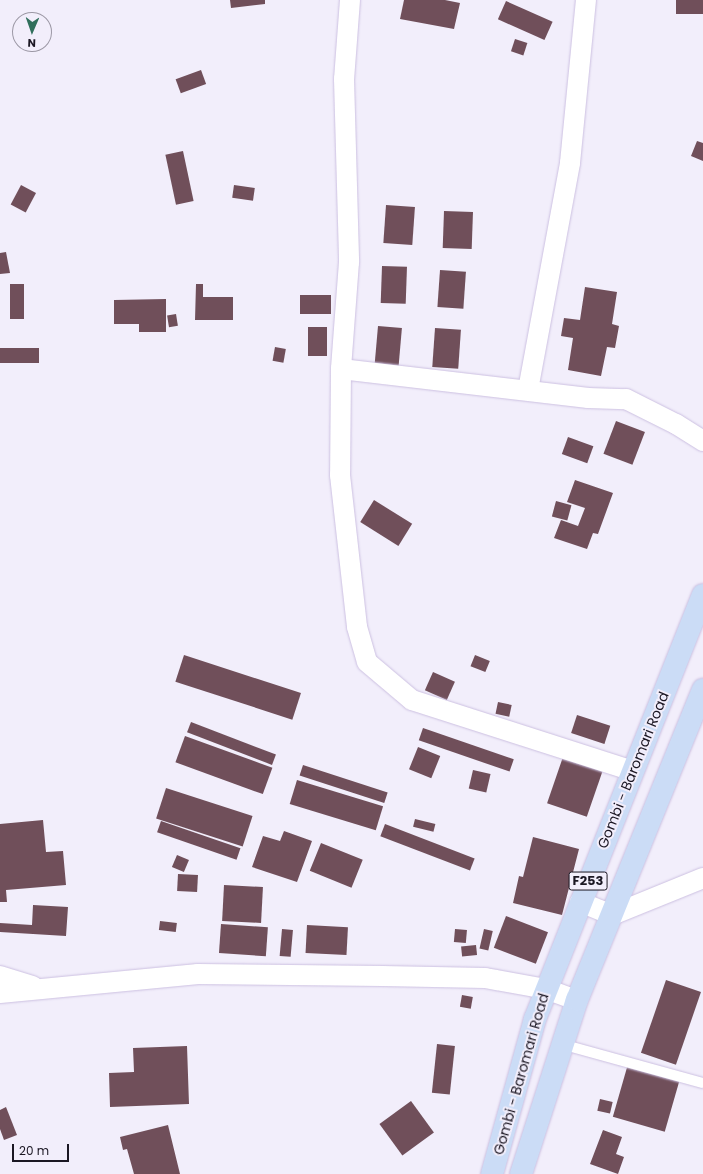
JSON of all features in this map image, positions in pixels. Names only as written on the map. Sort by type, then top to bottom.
[{"type":"main road","name":"Gombi - Baromari Road","points":[[492,1174],[535,1018],[703,595]]},
{"type":"main road","name":"Gombi - Baromari Road","points":[[521,1174],[561,1044],[577,1000],[703,690]]},
{"type":"street","points":[[350,0],[344,79],[348,262],[341,368],[340,476],[357,627],[367,662],[412,700],[632,771]]},
{"type":"street","points":[[528,390],[570,162],[586,0]]},
{"type":"street","points":[[341,368],[434,382],[528,390],[588,398],[626,399],[676,424],[703,441]]},
{"type":"street","points":[[580,902],[612,915],[703,878]]},
{"type":"street","points":[[0,993],[38,988],[198,974],[485,978],[546,989],[577,1000]]},
{"type":"street","points":[[0,976],[38,988]]},
{"type":"lane","points":[[561,1044],[703,1083]]},
{"type":"building","points":[[230,0],[265,0],[265,4],[231,8]]},
{"type":"building","points":[[404,0],[445,0],[460,3],[454,29],[400,19]]},
{"type":"building","points":[[676,0],[703,0],[703,14],[676,14]]},
{"type":"building","points":[[506,1],[553,22],[544,40],[498,19]]},
{"type":"building","points":[[515,39],[527,43],[523,55],[511,51]]},
{"type":"building","points":[[201,70],[206,84],[181,93],[176,79]]},
{"type":"building","points":[[697,141],[703,143],[703,161],[691,156]]},
{"type":"building","points":[[183,151],[194,201],[176,205],[165,155]]},
{"type":"building","points":[[21,185],[36,193],[26,212],[11,204]]},
{"type":"building","points":[[234,185],[255,188],[253,201],[232,198]]},
{"type":"building","points":[[386,205],[415,207],[412,245],[383,243]]},
{"type":"building","points":[[444,211],[473,212],[472,249],[443,248]]},
{"type":"building","points":[[6,252],[10,273],[0,274],[0,253]]},
{"type":"building","points":[[382,266],[407,267],[406,304],[381,303]]},
{"type":"building","points":[[440,270],[466,272],[463,309],[437,307]]},
{"type":"building","points":[[10,284],[24,284],[24,319],[10,319]]},
{"type":"building","points":[[196,284],[203,284],[203,297],[233,297],[233,320],[195,320]]},
{"type":"building","points":[[585,287],[617,292],[612,324],[619,326],[615,348],[607,347],[601,376],[568,370],[573,338],[561,336],[564,318],[580,320]]},
{"type":"building","points":[[300,295],[331,295],[331,314],[300,314]]},
{"type":"building","points":[[166,299],[166,332],[139,332],[139,324],[114,324],[114,300]]},
{"type":"building","points":[[176,314],[178,326],[169,327],[167,315]]},
{"type":"building","points":[[378,326],[402,328],[399,366],[375,364]]},
{"type":"building","points":[[308,327],[327,327],[327,356],[308,356]]},
{"type":"building","points":[[435,328],[461,330],[458,369],[432,367]]},
{"type":"building","points":[[275,347],[286,349],[283,363],[273,361]]},
{"type":"building","points":[[0,348],[39,348],[39,363],[0,363]]},
{"type":"building","points":[[616,421],[645,432],[632,465],[603,454]]},
{"type":"building","points":[[568,437],[593,446],[587,463],[562,454]]},
{"type":"building","points":[[575,480],[613,493],[598,534],[593,533],[587,549],[554,538],[561,520],[578,526],[585,508],[567,502]]},
{"type":"building","points":[[374,500],[412,524],[398,546],[360,522]]},
{"type":"building","points":[[556,501],[571,505],[567,521],[552,516]]},
{"type":"building","points":[[184,655],[301,693],[292,720],[175,682]]},
{"type":"building","points":[[475,655],[490,661],[485,672],[471,666]]},
{"type":"building","points":[[433,672],[455,682],[447,700],[425,690]]},
{"type":"building","points":[[498,702],[512,705],[509,717],[496,714]]},
{"type":"building","points":[[577,715],[610,726],[604,744],[571,733]]},
{"type":"building","points":[[191,722],[276,755],[272,765],[187,732]]},
{"type":"building","points":[[423,728],[514,759],[510,772],[419,740]]},
{"type":"building","points":[[185,736],[272,768],[263,794],[175,762]]},
{"type":"building","points":[[418,747],[440,756],[431,778],[409,769]]},
{"type":"building","points":[[564,754],[604,768],[587,817],[547,803]]},
{"type":"building","points":[[303,765],[388,793],[384,803],[300,775]]},
{"type":"building","points":[[473,770],[491,774],[486,793],[469,789]]},
{"type":"building","points":[[297,780],[383,806],[376,830],[290,804]]},
{"type":"building","points":[[166,788],[253,816],[243,847],[156,818]]},
{"type":"building","points":[[415,819],[435,824],[433,832],[413,827]]},
{"type":"building","points":[[43,820],[46,852],[63,851],[66,885],[6,890],[7,902],[0,902],[0,824]]},
{"type":"building","points":[[161,821],[240,848],[237,860],[157,832]]},
{"type":"building","points":[[385,824],[475,858],[470,871],[380,836]]},
{"type":"building","points":[[284,831],[312,841],[297,882],[252,867],[263,836],[280,841]]},
{"type":"building","points":[[533,837],[579,849],[562,915],[513,903],[519,876],[523,877]]},
{"type":"building","points":[[321,843],[363,860],[351,888],[310,871]]},
{"type":"building","points":[[177,855],[189,860],[184,872],[172,867]]},
{"type":"building","points":[[178,874],[198,875],[197,892],[177,891]]},
{"type":"building","points":[[224,885],[263,887],[261,923],[222,921]]},
{"type":"building","points":[[33,905],[68,907],[66,936],[0,932],[0,923],[32,925]]},
{"type":"building","points":[[506,916],[548,932],[536,964],[494,948]]},
{"type":"building","points":[[160,921],[177,923],[176,932],[159,930]]},
{"type":"building","points":[[221,924],[268,927],[266,956],[219,953]]},
{"type":"building","points":[[307,925],[348,927],[346,955],[306,953]]},
{"type":"building","points":[[282,929],[293,930],[291,957],[280,956]]},
{"type":"building","points":[[455,929],[467,930],[466,943],[454,942]]},
{"type":"building","points":[[484,929],[493,931],[488,951],[480,948]]},
{"type":"building","points":[[476,945],[477,955],[462,957],[461,947]]},
{"type":"building","points":[[666,980],[701,992],[676,1065],[641,1053]]},
{"type":"building","points":[[462,995],[473,997],[471,1009],[460,1007]]},
{"type":"building","points":[[437,1044],[455,1046],[450,1095],[432,1093]]},
{"type":"building","points":[[187,1046],[189,1104],[110,1107],[109,1073],[134,1072],[133,1048]]},
{"type":"building","points":[[628,1064],[680,1079],[665,1132],[613,1117]]},
{"type":"building","points":[[600,1099],[613,1102],[610,1114],[597,1111]]},
{"type":"building","points":[[411,1101],[434,1133],[402,1155],[379,1124]]},
{"type":"building","points":[[6,1107],[17,1135],[4,1140],[0,1129],[0,1110]]},
{"type":"building","points":[[168,1125],[180,1174],[134,1174],[127,1149],[123,1150],[120,1137]]},
{"type":"building","points":[[603,1130],[622,1137],[616,1154],[624,1157],[618,1174],[590,1164]]}]
